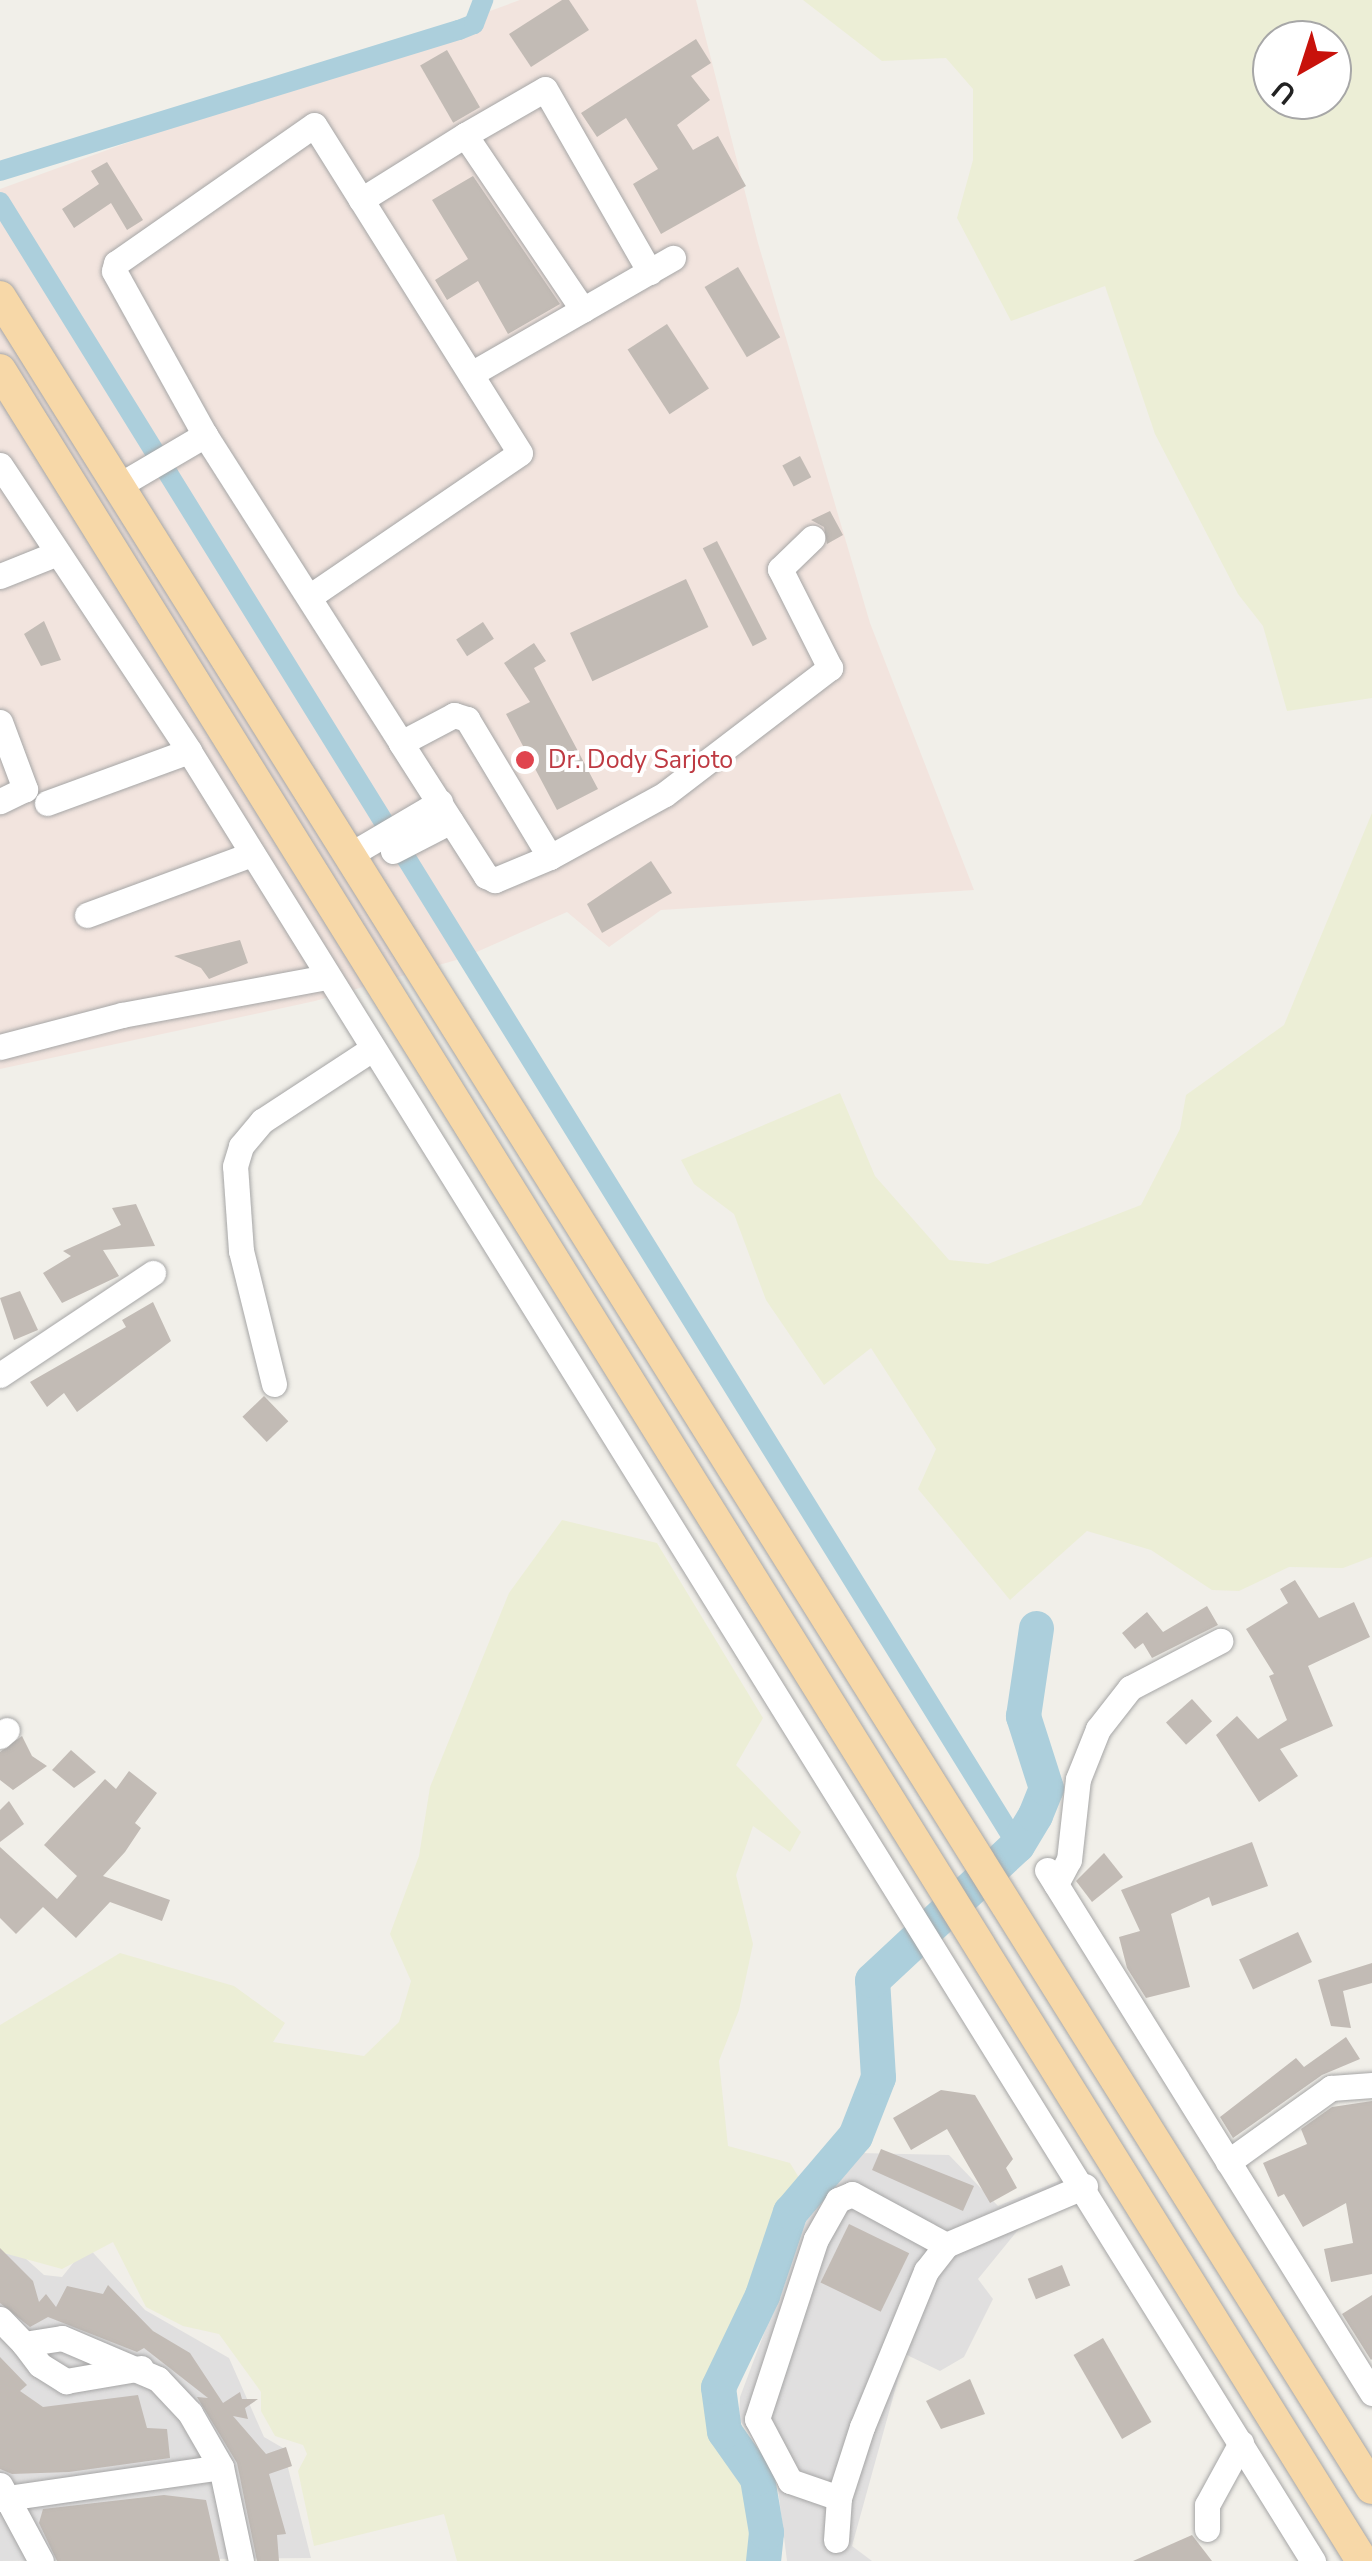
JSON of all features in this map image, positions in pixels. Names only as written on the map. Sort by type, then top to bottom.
[{"type":"main road","points":[[0,297],[118,486],[370,855],[974,1855],[1372,2488]]},
{"type":"main road","points":[[0,370],[1362,2561]]},
{"type":"street","points":[[361,200],[545,89],[650,272]]},
{"type":"street","points":[[309,597],[520,453],[314,125],[116,263],[116,280],[205,435],[401,744],[490,878],[550,857],[666,794],[830,668],[780,569],[812,538]]},
{"type":"street","points":[[465,135],[583,310]]},
{"type":"street","points":[[471,374],[673,258]]},
{"type":"street","points":[[118,486],[205,435]]},
{"type":"street","points":[[0,465],[55,554],[189,752],[928,1942],[1085,2186],[1313,2561]]},
{"type":"street","points":[[0,576],[55,554]]},
{"type":"street","points":[[401,744],[454,715],[468,718],[550,857]]},
{"type":"street","points":[[0,722],[25,789],[0,801]]},
{"type":"street","points":[[46,803],[189,752]]},
{"type":"street","points":[[370,855],[445,811]]},
{"type":"street","points":[[88,914],[252,854]]},
{"type":"street","points":[[0,1047],[122,1015],[327,976]]},
{"type":"street","points":[[274,1384],[241,1251],[235,1166],[241,1146],[262,1120],[372,1049]]},
{"type":"street","points":[[0,1376],[154,1273]]},
{"type":"street","points":[[1220,1641],[1130,1688],[1098,1729],[1078,1779],[1070,1860],[1052,1877],[1372,2393]]},
{"type":"street","points":[[1228,2162],[1331,2088],[1372,2085]]},
{"type":"street","points":[[836,2540],[840,2498],[910,2301],[946,2245],[1085,2186]]},
{"type":"street","points":[[840,2498],[790,2481],[758,2418],[816,2239],[838,2200],[852,2194],[946,2245]]},
{"type":"street","points":[[0,2319],[40,2366],[66,2380],[141,2368]]},
{"type":"street","points":[[24,2344],[62,2338],[141,2368],[190,2413],[221,2468],[241,2561]]},
{"type":"street","points":[[1208,2529],[1207,2505],[1241,2443]]},
{"type":"street","points":[[41,2561],[3,2493],[221,2468]]},
{"type":"shaded area","points":[[520,0],[696,0],[758,243],[870,623],[974,890],[661,910],[609,947],[567,912],[463,958],[315,1001],[0,1069],[0,189]]},
{"type":"shaded area","points":[[859,2153],[949,2155],[998,2206],[1066,2178],[1077,2205],[1023,2224],[978,2279],[993,2299],[964,2357],[940,2371],[905,2354],[852,2546],[872,2561],[787,2561],[776,2474],[739,2419],[740,2397],[815,2198]]},
{"type":"shaded area","points":[[87,2246],[145,2310],[229,2358],[264,2437],[283,2448],[311,2558],[0,2561],[0,2256],[15,2249],[44,2275],[62,2277]]},
{"type":"green space","points":[[803,0],[1372,0],[1372,698],[1287,711],[1263,626],[1238,594],[1155,434],[1105,286],[1011,321],[957,218],[973,160],[973,89],[946,58],[882,61]]},
{"type":"green space","points":[[1372,813],[1372,1557],[1343,1568],[1289,1567],[1239,1591],[1212,1590],[1151,1550],[1087,1531],[1010,1600],[918,1489],[936,1449],[871,1348],[824,1385],[766,1300],[734,1214],[694,1184],[681,1160],[840,1093],[875,1176],[949,1260],[988,1264],[1141,1205],[1180,1129],[1186,1095],[1284,1025]]},
{"type":"green space","points":[[562,1520],[657,1543],[763,1718],[736,1765],[801,1832],[790,1852],[753,1826],[736,1875],[753,1944],[739,2010],[719,2061],[728,2146],[790,2163],[801,2181],[771,2235],[708,2401],[765,2474],[774,2561],[457,2561],[444,2514],[314,2546],[298,2471],[307,2454],[303,2445],[275,2436],[261,2411],[261,2392],[219,2334],[183,2326],[146,2307],[113,2242],[62,2269],[0,2252],[0,2025],[120,1953],[234,1986],[285,2023],[273,2042],[364,2056],[399,2022],[411,1981],[390,1934],[419,1856],[430,1787],[509,1593]]},
{"type":"building","points":[[562,0],[569,0],[589,30],[531,67],[509,34]]},
{"type":"building","points":[[696,39],[711,63],[691,76],[710,100],[677,125],[693,150],[718,136],[746,186],[661,234],[633,184],[658,169],[626,118],[597,137],[581,113]]},
{"type":"building","points":[[447,50],[480,107],[453,123],[420,66]]},
{"type":"building","points":[[107,162],[143,220],[127,230],[111,203],[74,228],[62,209],[99,184],[91,171]]},
{"type":"building","points":[[473,176],[560,304],[508,334],[478,281],[447,300],[435,280],[468,259],[432,200]]},
{"type":"building","points":[[738,267],[780,337],[747,357],[705,287]]},
{"type":"building","points":[[667,324],[709,389],[670,414],[628,350]]},
{"type":"building","points":[[800,456],[811,477],[794,487],[782,465]]},
{"type":"building","points":[[830,511],[843,535],[827,544],[824,527],[811,520]]},
{"type":"building","points":[[717,541],[767,639],[753,646],[703,548]]},
{"type":"building","points":[[686,579],[708,627],[592,681],[570,633]]},
{"type":"building","points":[[44,621],[61,660],[41,666],[24,634]]},
{"type":"building","points":[[483,622],[494,639],[467,656],[456,639]]},
{"type":"building","points":[[534,643],[546,661],[534,668],[598,789],[557,810],[506,714],[530,702],[504,663]]},
{"type":"building","points":[[651,861],[672,893],[602,933],[587,904]]},
{"type":"building","points":[[240,940],[248,963],[209,979],[201,968],[174,956]]},
{"type":"building","points":[[136,1204],[155,1246],[103,1250],[119,1276],[62,1303],[43,1273],[71,1256],[63,1251],[121,1225],[112,1208]]},
{"type":"building","points":[[20,1291],[38,1330],[14,1340],[0,1298]]},
{"type":"building","points":[[153,1302],[171,1341],[77,1412],[64,1393],[47,1407],[30,1382],[126,1327],[122,1320]]},
{"type":"building","points":[[264,1396],[288,1421],[267,1442],[242,1417]]},
{"type":"building","points":[[1295,1580],[1319,1618],[1354,1602],[1370,1637],[1308,1666],[1333,1726],[1280,1749],[1298,1776],[1259,1802],[1216,1735],[1237,1716],[1258,1739],[1287,1720],[1269,1676],[1274,1674],[1246,1629],[1288,1603],[1280,1589]]},
{"type":"building","points":[[1207,1606],[1218,1625],[1152,1658],[1143,1643],[1135,1649],[1122,1633],[1147,1612],[1163,1632]]},
{"type":"building","points":[[1192,1699],[1212,1721],[1186,1745],[1166,1722]]},
{"type":"building","points":[[22,1736],[32,1756],[47,1766],[13,1790],[0,1780],[0,1752]]},
{"type":"building","points":[[71,1750],[96,1772],[74,1788],[52,1770]]},
{"type":"building","points":[[129,1771],[157,1793],[135,1823],[141,1828],[103,1876],[170,1900],[162,1921],[110,1902],[76,1938],[43,1907],[16,1934],[0,1918],[0,1847],[57,1899],[77,1876],[44,1845],[105,1779],[116,1789]]},
{"type":"building","points":[[9,1801],[24,1824],[0,1842],[0,1810]]},
{"type":"building","points":[[1252,1842],[1268,1886],[1212,1906],[1209,1897],[1171,1914],[1190,1987],[1146,1998],[1127,1968],[1119,1937],[1140,1931],[1121,1890]]},
{"type":"building","points":[[1104,1853],[1123,1877],[1092,1902],[1076,1881]]},
{"type":"building","points":[[1298,1932],[1312,1962],[1253,1989],[1239,1959]]},
{"type":"building","points":[[1372,1963],[1372,1983],[1343,1991],[1351,2028],[1331,2026],[1318,1980]]},
{"type":"building","points":[[1346,2037],[1360,2059],[1322,2075],[1233,2138],[1220,2117],[1296,2058],[1304,2067]]},
{"type":"building","points":[[941,2090],[975,2095],[1013,2159],[1006,2168],[1017,2188],[990,2203],[947,2129],[911,2150],[893,2118]]},
{"type":"building","points":[[1372,2101],[1372,2274],[1331,2282],[1324,2249],[1353,2243],[1346,2203],[1303,2227],[1284,2194],[1278,2197],[1263,2163],[1307,2144],[1301,2129],[1332,2107]]},
{"type":"building","points":[[881,2149],[974,2186],[963,2211],[872,2170]]},
{"type":"building","points":[[849,2224],[909,2253],[881,2312],[821,2282]]},
{"type":"building","points":[[0,2248],[33,2281],[39,2302],[46,2294],[56,2307],[67,2286],[103,2294],[108,2285],[153,2331],[190,2353],[223,2403],[240,2392],[242,2399],[258,2399],[245,2408],[248,2419],[233,2416],[266,2454],[286,2447],[292,2466],[269,2474],[286,2534],[277,2535],[279,2561],[257,2561],[237,2463],[197,2397],[208,2398],[144,2348],[137,2352],[48,2317],[30,2327],[0,2303]]},
{"type":"building","points":[[1062,2265],[1070,2285],[1036,2299],[1028,2279]]},
{"type":"building","points":[[1372,2295],[1372,2359],[1371,2360],[1342,2314]]},
{"type":"building","points":[[1103,2338],[1152,2422],[1122,2439],[1074,2355]]},
{"type":"building","points":[[0,2357],[27,2385],[20,2391],[43,2407],[138,2395],[147,2428],[167,2429],[170,2458],[69,2472],[12,2474],[0,2469]]},
{"type":"building","points":[[970,2379],[985,2414],[941,2429],[926,2401]]},
{"type":"building","points":[[164,2495],[206,2500],[220,2561],[57,2561],[39,2523],[43,2509]]},
{"type":"building","points":[[1192,2535],[1212,2561],[1133,2561]]},
{"type":"waterway","points":[[0,171],[459,30],[474,24],[483,0]]},
{"type":"waterway","points":[[0,202],[1017,1845]]},
{"type":"waterway","points":[[763,2561],[766,2532],[757,2478],[724,2431],[718,2387],[762,2295],[790,2212],[855,2136],[878,2077],[872,1980],[1017,1845],[1035,1815],[1046,1788],[1023,1716],[1036,1628]]},
{"type":"place","name":"Dr. Dody Sarjoto","points":[[525,760]]}]
